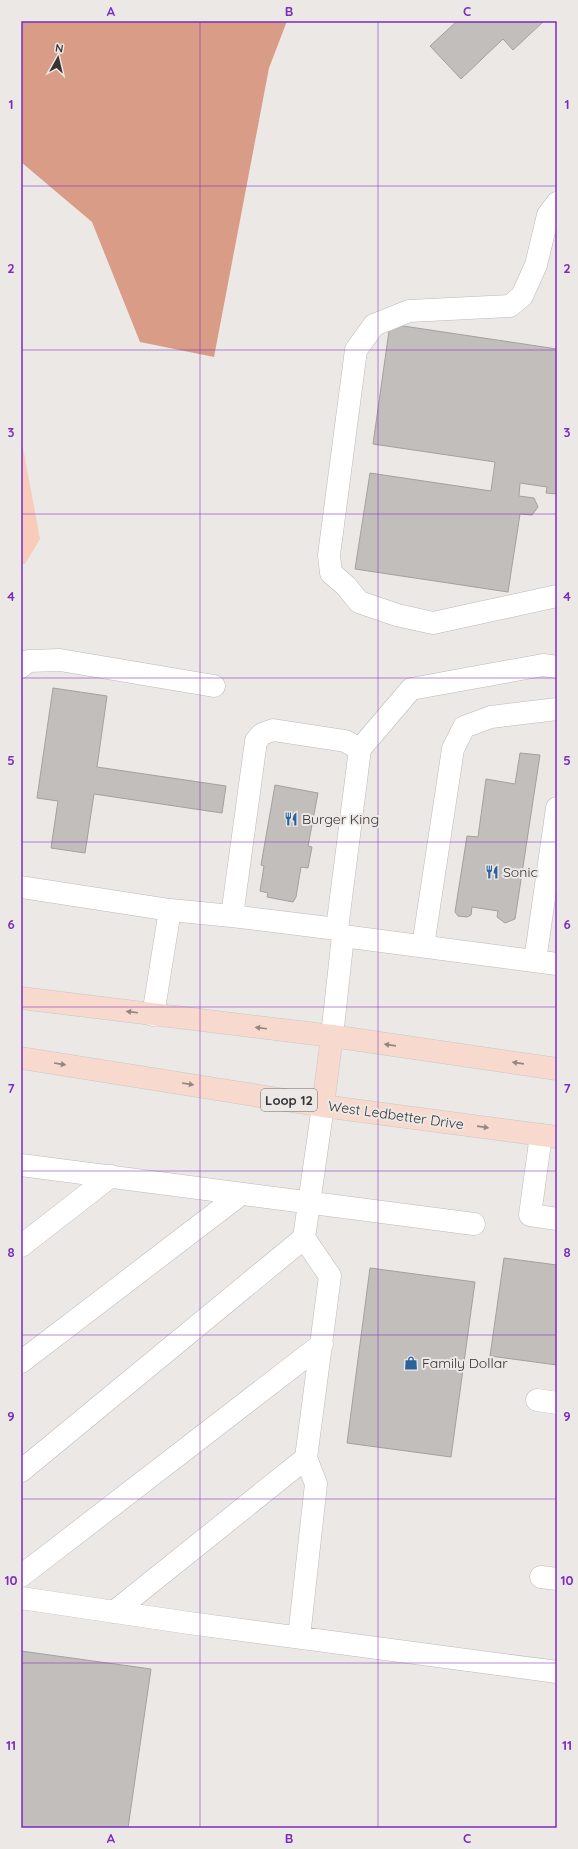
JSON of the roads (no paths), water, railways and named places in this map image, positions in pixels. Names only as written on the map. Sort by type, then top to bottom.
[{"type":"main road","points":[[21,998],[332,1036],[557,1069]]},
{"type":"main road","points":[[323,1106],[332,1036]]},
{"type":"main road","name":"West Ledbetter Drive","points":[[21,1058],[323,1106],[549,1136]]},
{"type":"lane","points":[[557,203],[548,215],[536,266],[522,296],[510,306],[409,311],[374,325],[356,350],[329,555],[331,573],[346,586],[359,602],[397,615],[433,623],[557,596]]},
{"type":"lane","points":[[21,667],[28,661],[60,660],[214,686]]},
{"type":"lane","points":[[332,1036],[340,932],[360,749],[411,689],[543,665],[557,667]]},
{"type":"lane","points":[[423,946],[453,749],[464,727],[491,717],[557,709]]},
{"type":"lane","points":[[232,916],[256,741],[262,734],[273,730],[345,741],[360,749]]},
{"type":"lane","points":[[535,961],[557,808]]},
{"type":"lane","points":[[21,887],[170,910],[232,916],[423,946],[557,964]]},
{"type":"lane","points":[[153,1015],[170,910]]},
{"type":"lane","points":[[21,1472],[304,1238],[323,1106]]},
{"type":"lane","points":[[549,1136],[530,1215],[557,1219]]},
{"type":"lane","points":[[21,1165],[474,1224]]},
{"type":"lane","points":[[21,1246],[110,1176]]},
{"type":"lane","points":[[21,1362],[242,1194]]},
{"type":"lane","points":[[298,1637],[316,1484],[306,1458],[330,1276],[304,1238]]},
{"type":"lane","points":[[21,1576],[322,1344]]},
{"type":"lane","points":[[114,1612],[306,1458]]},
{"type":"lane","points":[[21,1598],[557,1672]]},
{"type":"place","name":"Burger King","points":[[291,819]]},
{"type":"place","name":"Sonic","points":[[492,872]]},
{"type":"place","name":"Family Dollar","points":[[411,1363]]}]
